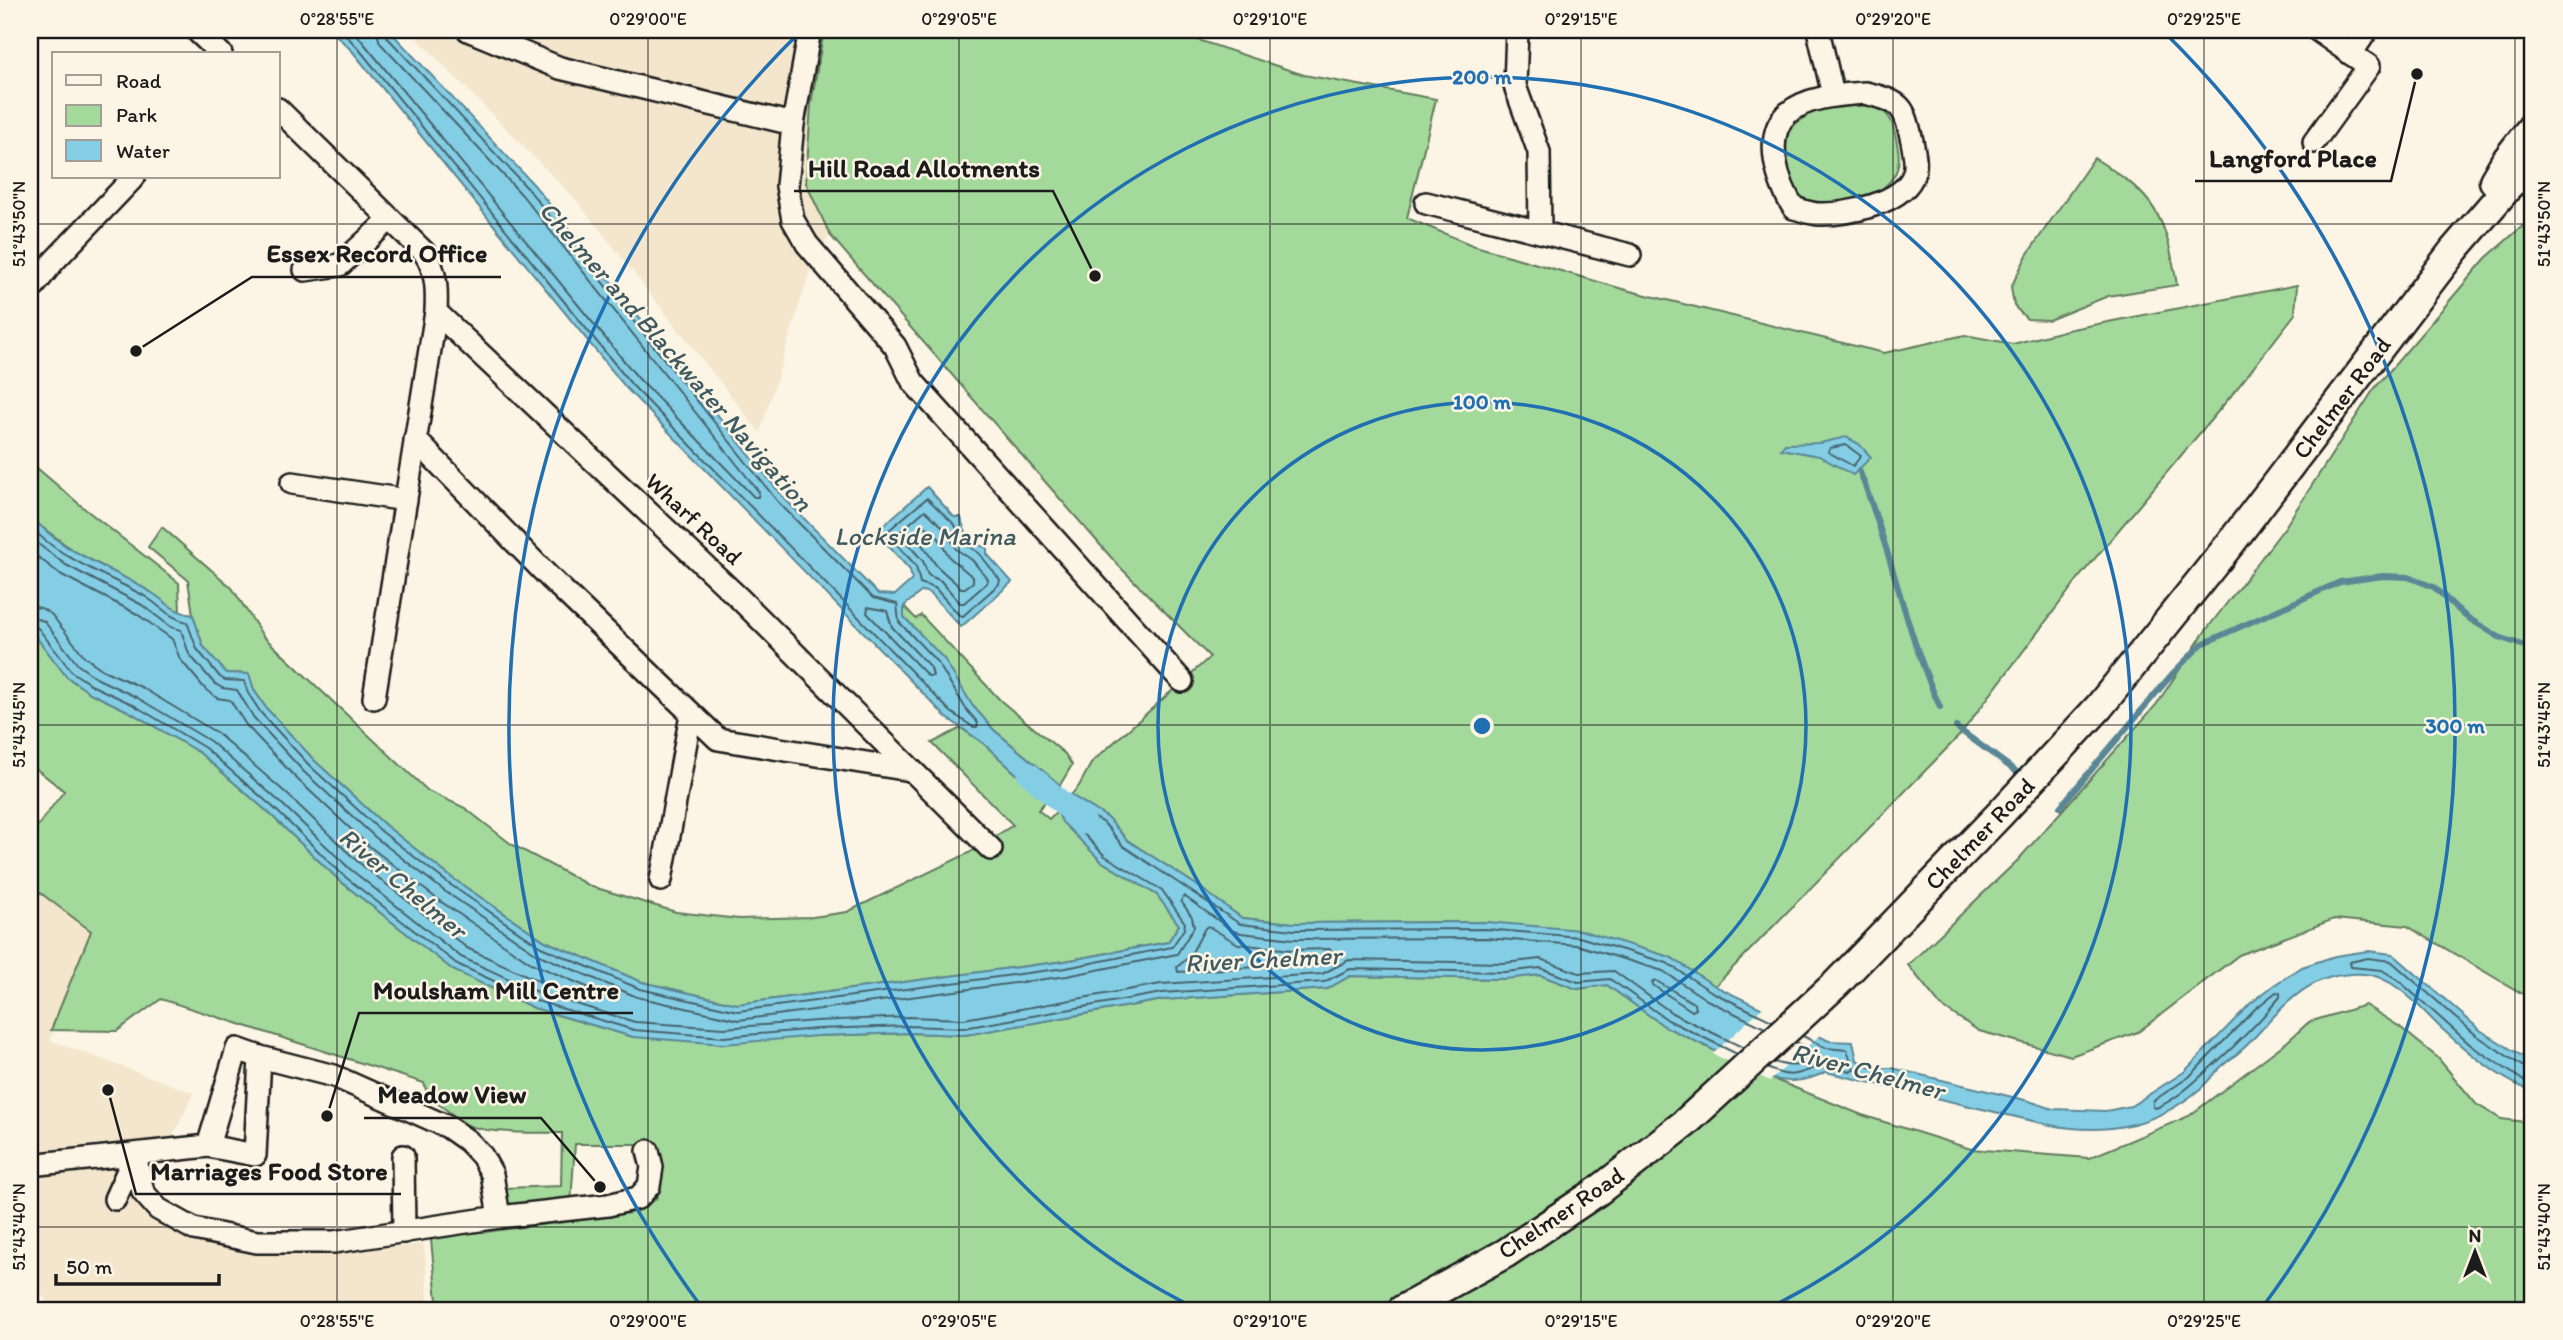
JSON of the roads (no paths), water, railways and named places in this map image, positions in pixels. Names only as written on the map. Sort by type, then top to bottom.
[{"type":"main road","name":"Chelmer Road","points":[[2454,250],[2505,162],[2533,126]]},
{"type":"main road","name":"Chelmer Road","points":[[1402,1310],[1506,1253],[1598,1191],[1684,1124],[1838,983],[2099,707],[2230,544],[2454,250],[2533,158]]},
{"type":"street","points":[[196,30],[219,52]]},
{"type":"street","points":[[468,30],[560,68],[793,124]]},
{"type":"street","points":[[810,30],[793,124],[787,186],[793,220],[807,244],[895,346],[913,382],[1182,681]]},
{"type":"street","points":[[1517,30],[1515,86],[1539,152],[1540,231]]},
{"type":"street","points":[[1818,30],[1833,95]]},
{"type":"street","points":[[2314,142],[2369,66],[2317,30]]},
{"type":"street","points":[[2351,54],[2367,30]]},
{"type":"street","points":[[1866,93],[1890,99],[1906,112],[1916,161],[1914,175],[1904,188],[1884,202],[1855,210],[1819,214],[1794,208],[1783,192],[1773,151],[1777,131],[1787,113],[1833,95],[1866,93]]},
{"type":"street","points":[[280,111],[410,237],[433,266],[436,312],[374,698]]},
{"type":"street","points":[[30,290],[133,178]]},
{"type":"street","points":[[1426,203],[1630,255]]},
{"type":"street","points":[[306,270],[340,265],[390,219]]},
{"type":"street","name":"Wharf Road","points":[[436,312],[740,599],[990,849]]},
{"type":"street","points":[[415,439],[550,577],[718,739],[910,770]]},
{"type":"street","points":[[292,483],[406,500]]},
{"type":"street","points":[[661,880],[691,714]]},
{"type":"street","points":[[208,1146],[237,1049],[334,1076],[447,1127],[468,1141],[482,1156],[492,1174],[499,1217]]},
{"type":"street","points":[[30,1165],[208,1146],[255,1155],[260,1057]]},
{"type":"street","points":[[135,1155],[143,1192],[158,1209],[194,1229],[257,1242],[334,1242],[499,1217],[608,1205],[638,1198],[649,1186],[652,1167],[648,1151]]},
{"type":"street","points":[[116,1199],[135,1155]]},
{"type":"street","points":[[403,1156],[404,1232]]},
{"type":"water","name":"Lockside Marina","points":[[331,30],[389,30],[534,185],[783,497],[878,594],[895,595],[912,580],[910,570],[876,532],[927,487],[954,517],[961,517],[969,537],[987,548],[987,554],[1012,582],[961,627],[930,593],[922,591],[904,606],[904,617],[944,659],[972,705],[994,730],[1060,785],[1046,801],[983,743],[946,717],[627,389],[353,52]]},
{"type":"water","points":[[1846,437],[1859,444],[1871,457],[1853,475],[1819,456],[1781,449],[1785,444],[1820,443]]},
{"type":"water","name":"River Chelmer","points":[[30,514],[42,528],[71,549],[152,593],[176,610],[193,615],[203,646],[226,673],[249,674],[254,690],[266,708],[315,761],[385,825],[452,878],[545,941],[642,982],[737,1004],[1065,961],[1168,942],[1179,925],[1157,895],[1101,861],[1062,822],[1057,811],[1071,795],[1108,818],[1127,840],[1242,918],[1293,923],[1486,922],[1580,930],[1670,957],[1715,986],[1829,1041],[1853,1042],[1857,1060],[1870,1068],[1892,1068],[2053,1109],[2106,1111],[2131,1106],[2184,1072],[2250,1004],[2274,985],[2302,967],[2335,956],[2368,951],[2393,954],[2480,1030],[2533,1063],[2533,1091],[2510,1081],[2485,1064],[2397,987],[2375,976],[2364,974],[2327,978],[2299,993],[2247,1045],[2183,1102],[2148,1120],[2091,1129],[2050,1125],[1826,1072],[1800,1080],[1773,1079],[1664,1026],[1607,985],[1577,989],[1540,975],[1505,979],[1350,976],[1327,989],[1163,1000],[965,1035],[910,1033],[817,1036],[724,1044],[633,1037],[534,1008],[453,970],[340,881],[269,813],[200,753],[128,711],[90,693],[67,677],[30,629]]},
{"type":"waterway","points":[[1859,470],[1917,649],[1940,707]]},
{"type":"waterway","points":[[2060,807],[2173,673],[2202,644],[2340,582],[2383,576],[2408,577],[2434,587],[2465,616],[2499,637],[2533,649]]},
{"type":"waterway","points":[[1956,727],[2025,778]]},
{"type":"waterway","name":"Chelmer and Blackwater Navigation","points":[[1029,774],[1085,823]]},
{"type":"place","name":"Langford Place","points":[[2417,74]]},
{"type":"place","name":"Hill Road Allotments","points":[[1095,276]]},
{"type":"place","name":"Essex Record Office","points":[[136,351]]},
{"type":"place","name":"Marriages Food Store","points":[[108,1090]]},
{"type":"place","name":"Moulsham Mill Centre","points":[[327,1116]]},
{"type":"place","name":"Meadow View","points":[[600,1187]]}]
